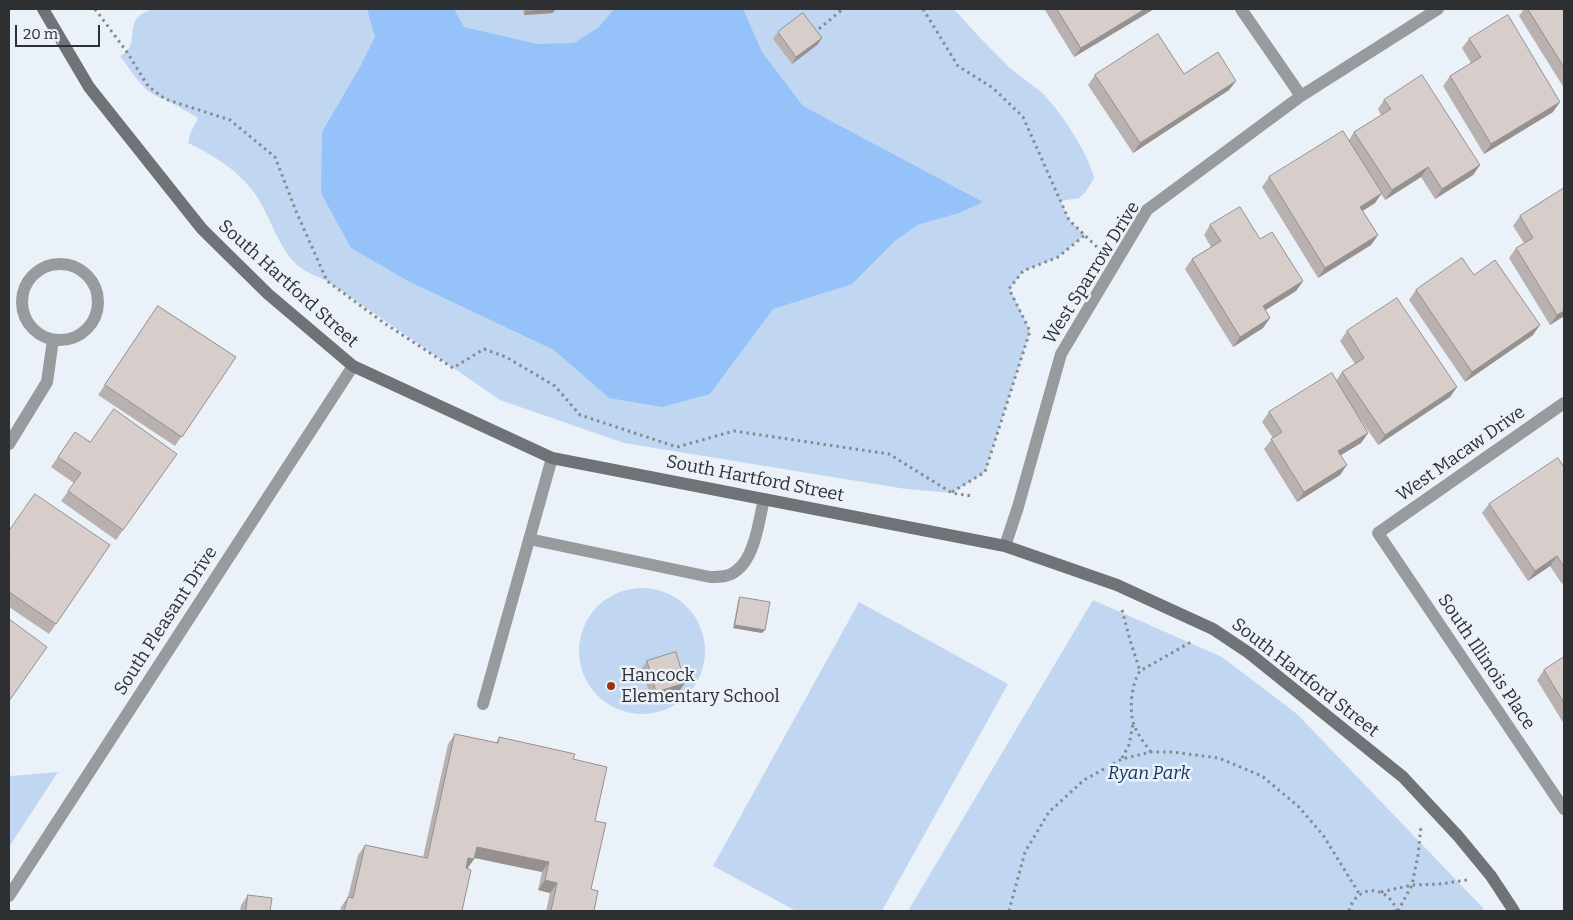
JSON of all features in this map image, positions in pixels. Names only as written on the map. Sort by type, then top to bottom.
[{"type":"street","name":"South Hartford Street","points":[[43,9],[89,87],[202,229],[268,294],[353,366],[552,458],[1005,546],[1117,585],[1214,629],[1249,652],[1403,777],[1424,798],[1490,876],[1514,911]]},
{"type":"street","points":[[1241,9],[1301,96]]},
{"type":"street","name":"West Sparrow Drive","points":[[1005,546],[1018,507],[1061,354],[1147,210],[1301,96],[1438,9]]},
{"type":"street","points":[[60,264],[73,267],[85,274],[94,285],[98,298],[97,312],[91,325],[80,334],[67,340],[53,340],[40,335],[30,326],[24,314],[22,300],[26,286],[34,275],[46,267],[60,264]]},
{"type":"street","points":[[9,444],[47,382],[53,340]]},
{"type":"street","name":"South Pleasant Drive","points":[[9,896],[353,366]]},
{"type":"street","name":"West Macaw Drive","points":[[1378,533],[1564,402]]},
{"type":"street","points":[[484,704],[552,458]]},
{"type":"street","points":[[529,540],[710,578],[723,577],[736,572],[747,560],[764,499]]},
{"type":"street","name":"South Illinois Place","points":[[1378,533],[1564,809]]},
{"type":"path","points":[[95,9],[127,52],[148,86],[165,99],[230,120],[275,158],[327,280],[384,324],[453,368],[484,350],[506,357],[554,386],[580,416],[677,447],[734,431],[889,454],[952,493],[972,496]]},
{"type":"path","points":[[808,39],[843,9]]},
{"type":"path","points":[[923,9],[958,66],[993,88],[1023,117],[1069,220],[1115,264]]},
{"type":"path","points":[[952,493],[985,472],[1030,331],[1010,289],[1022,271],[1058,257],[1085,235]]},
{"type":"path","points":[[1117,585],[1130,640],[1140,671]]},
{"type":"path","points":[[1152,752],[1141,739],[1134,724],[1131,696],[1136,677],[1140,671],[1214,629]]},
{"type":"path","points":[[1122,759],[1129,745],[1134,724]]},
{"type":"path","points":[[1009,911],[1024,852],[1049,812],[1084,780],[1122,759],[1152,752],[1172,752],[1219,758],[1262,776],[1298,806],[1323,835],[1360,895]]},
{"type":"path","points":[[1398,911],[1412,885],[1418,855],[1424,798]]},
{"type":"path","points":[[1349,911],[1351,905],[1364,892],[1382,892],[1412,885],[1440,884],[1490,876]]},
{"type":"path","points":[[1382,892],[1395,904],[1398,911]]},
{"type":"green space","points":[[156,9],[954,9],[1010,68],[1048,99],[1080,144],[1094,178],[1085,193],[1079,198],[1061,201],[1069,220],[1085,235],[1058,257],[1023,271],[1010,289],[1030,331],[985,472],[952,493],[906,489],[624,443],[500,400],[327,281],[297,265],[282,246],[259,199],[246,183],[224,163],[188,143],[198,118],[151,93],[139,82],[120,56],[131,45],[134,24],[137,18],[144,13]]},
{"type":"green space","points":[[642,588],[666,592],[687,606],[701,627],[705,651],[701,675],[687,696],[666,710],[642,714],[618,710],[597,696],[583,675],[579,651],[583,627],[597,606],[618,592]]},
{"type":"green space","name":"Ryan Park","points":[[1093,600],[1222,657],[1297,714],[1485,911],[908,911]]},
{"type":"green space","points":[[859,602],[1008,684],[882,911],[796,911],[713,866]]},
{"type":"green space","points":[[58,772],[9,847],[9,774],[11,776]]},
{"type":"water","points":[[367,9],[454,9],[464,27],[537,44],[574,43],[599,27],[614,9],[743,9],[762,52],[803,106],[983,202],[959,213],[917,225],[895,241],[852,284],[773,309],[710,394],[662,407],[609,398],[554,350],[408,281],[351,248],[321,193],[322,132],[360,67],[375,37]]},
{"type":"building","points":[[526,9],[555,9],[555,10],[526,11]]},
{"type":"building","points":[[1057,9],[1145,9],[1081,48]]},
{"type":"building","points":[[1528,9],[1564,9],[1564,67]]},
{"type":"building","points":[[803,13],[822,38],[796,57],[778,32]]},
{"type":"building","points":[[1508,15],[1560,102],[1491,144],[1450,76],[1481,57],[1469,39]]},
{"type":"building","points":[[1158,34],[1184,74],[1218,52],[1236,81],[1140,143],[1095,75]]},
{"type":"building","points":[[1422,75],[1480,165],[1442,189],[1428,167],[1392,190],[1354,132],[1391,109],[1384,100]]},
{"type":"building","points":[[1343,131],[1382,193],[1360,207],[1378,235],[1325,268],[1269,177]]},
{"type":"building","points":[[1564,188],[1564,311],[1557,315],[1516,248],[1533,238],[1520,216]]},
{"type":"building","points":[[1240,207],[1260,239],[1272,232],[1303,281],[1263,306],[1270,318],[1240,337],[1192,259],[1221,241],[1210,225]]},
{"type":"building","points":[[1462,258],[1474,275],[1495,260],[1540,325],[1472,372],[1416,290]]},
{"type":"building","points":[[1397,298],[1457,387],[1385,435],[1342,372],[1364,358],[1347,331]]},
{"type":"building","points":[[158,306],[236,357],[182,437],[105,385]]},
{"type":"building","points":[[1332,373],[1368,433],[1338,451],[1347,465],[1304,492],[1271,439],[1282,432],[1269,412]]},
{"type":"building","points":[[114,409],[177,454],[123,530],[68,491],[81,473],[58,457],[75,432],[90,442]]},
{"type":"building","points":[[1558,458],[1564,467],[1564,567],[1557,556],[1535,571],[1489,504]]},
{"type":"building","points":[[35,494],[110,545],[56,624],[9,592],[9,531]]},
{"type":"building","points":[[740,597],[770,602],[765,630],[735,625]]},
{"type":"building","points":[[9,619],[47,647],[9,701]]},
{"type":"building","points":[[676,652],[685,683],[656,692],[647,661]]},
{"type":"building","points":[[1564,657],[1564,703],[1544,670]]},
{"type":"building","points":[[455,734],[498,743],[499,737],[575,754],[573,759],[607,767],[595,821],[606,823],[591,889],[598,891],[594,911],[551,911],[557,883],[545,880],[549,862],[477,847],[474,859],[468,858],[466,868],[471,870],[462,911],[344,911],[348,897],[353,898],[365,845],[427,858]]},
{"type":"building","points":[[248,895],[272,898],[270,911],[246,911]]},
{"type":"place","name":"Hancock Elementary School","points":[[611,686]]}]
